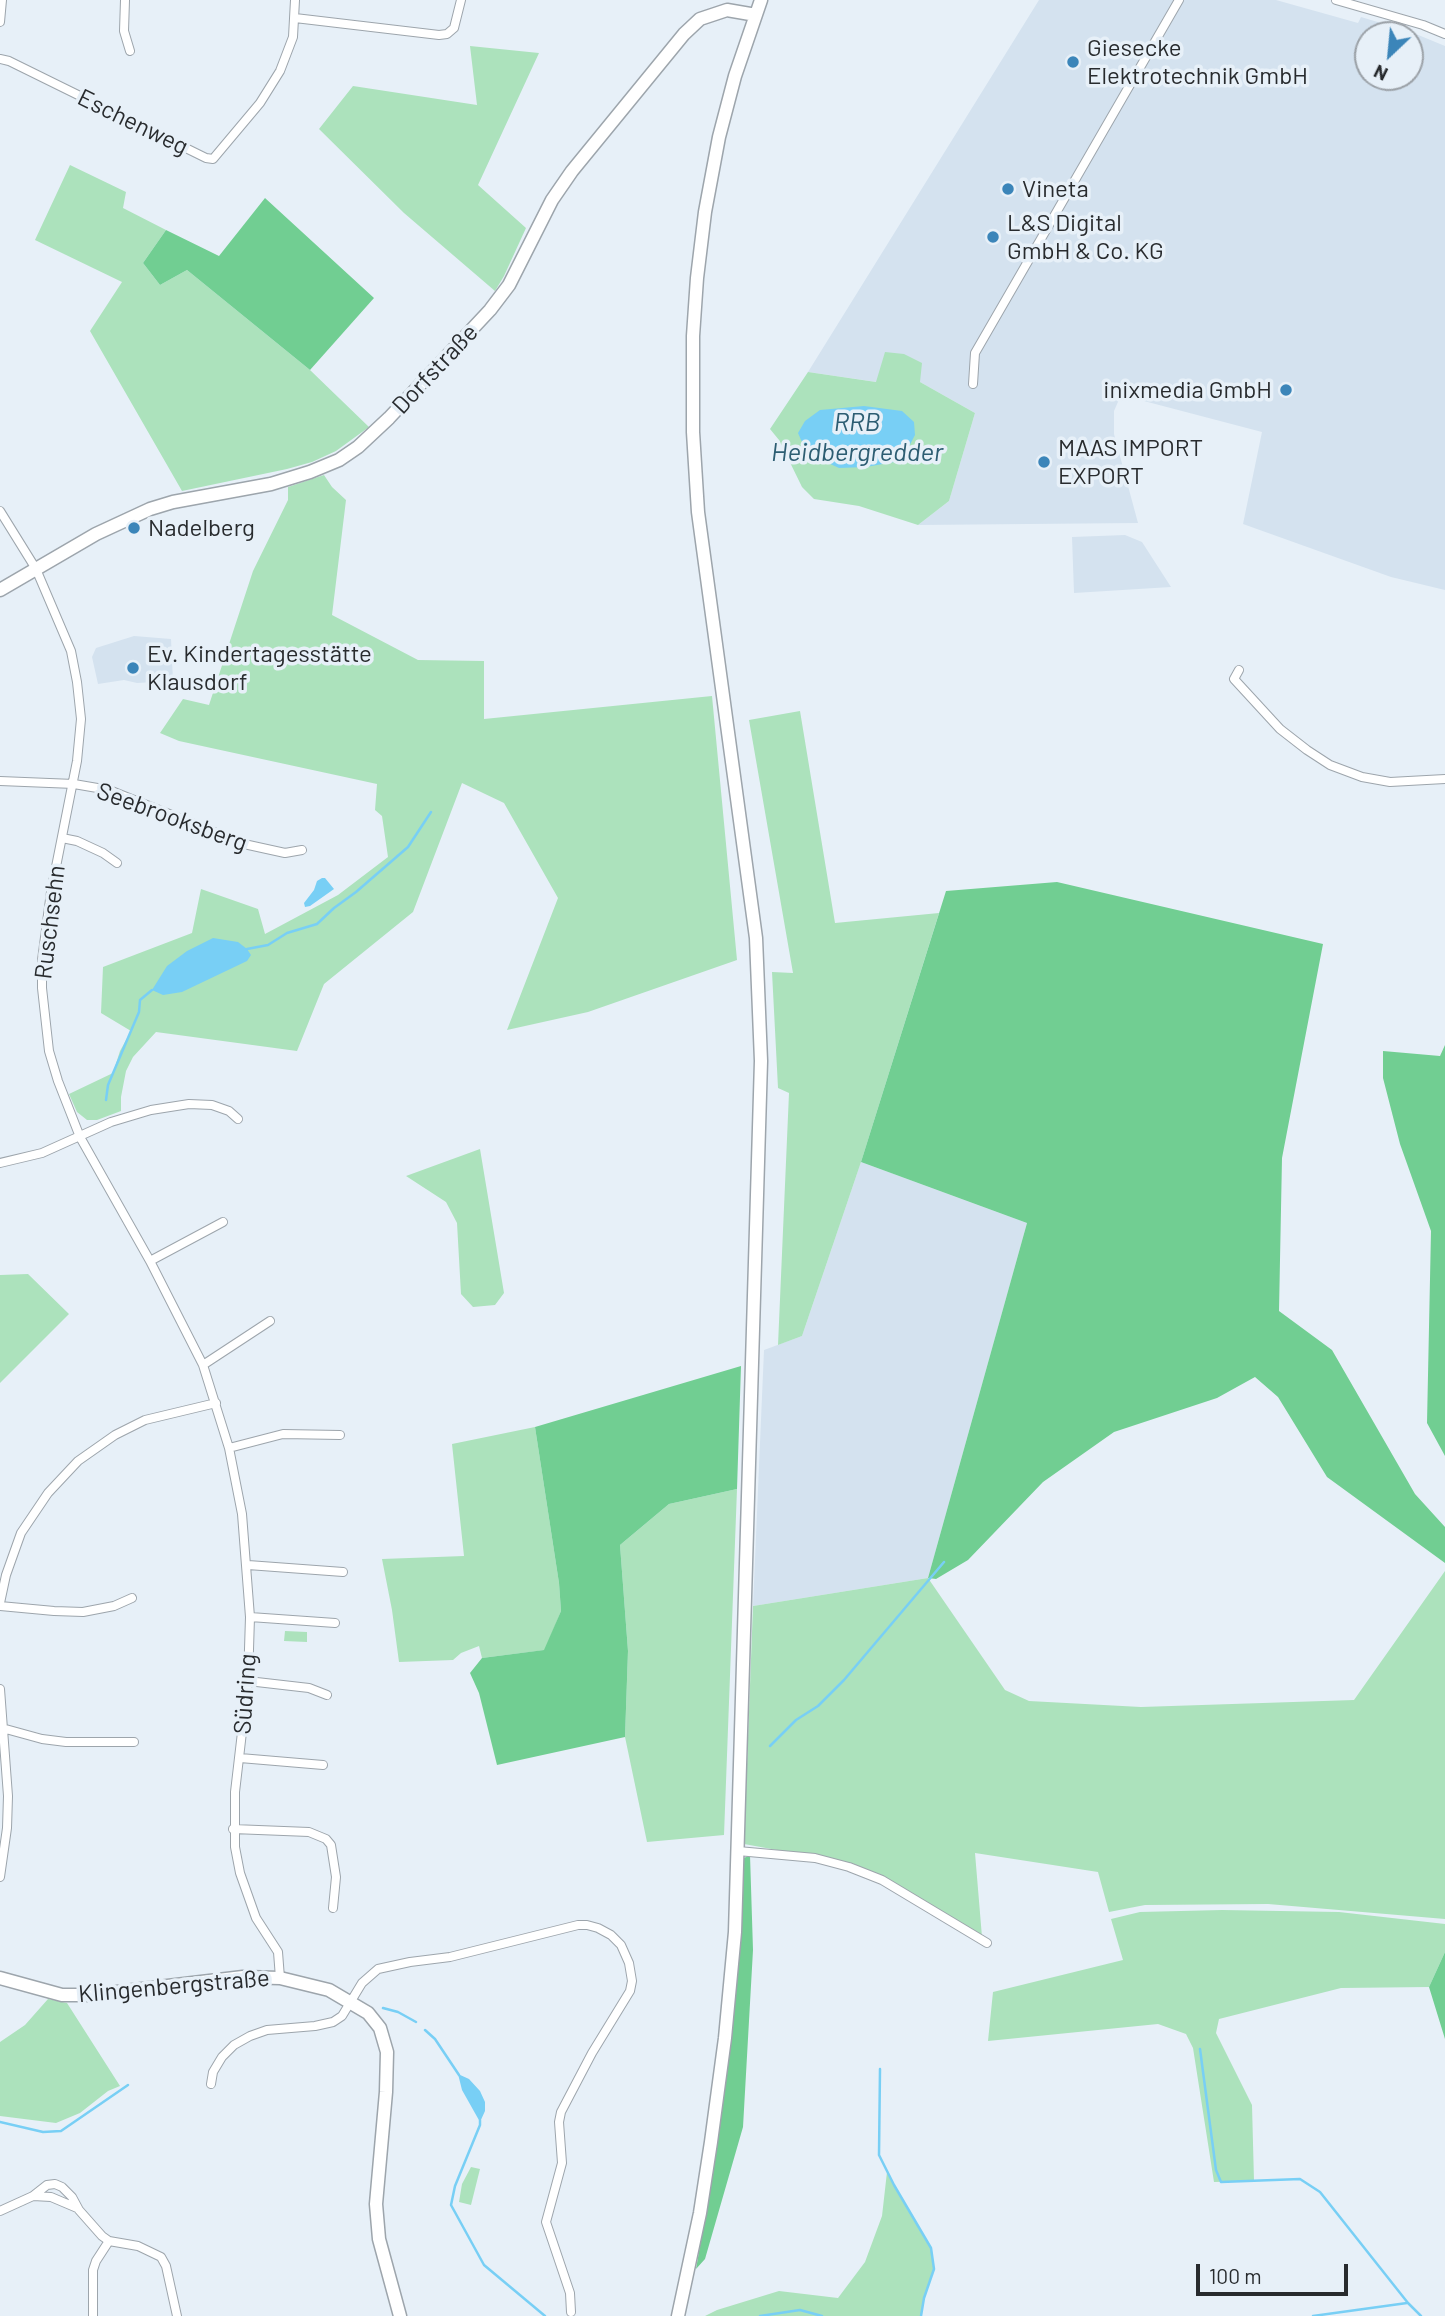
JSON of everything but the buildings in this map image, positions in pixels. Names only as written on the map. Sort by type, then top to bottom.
[{"type":"main road","points":[[678,2316],[700,2213],[725,2038],[735,1932],[761,1061],[756,938],[698,512],[693,432],[693,336],[704,225],[719,137],[735,76],[761,0]]},
{"type":"main road","name":"Dorfstraße","points":[[0,590],[96,534],[150,509],[173,502],[271,484],[339,460],[358,447],[489,310],[509,285],[552,200],[572,171],[684,34],[701,19],[727,10],[756,15]]},
{"type":"main road","name":"Klingenbergstraße","points":[[0,1978],[62,1995],[92,1995],[243,1977],[280,1978],[329,1990],[368,2013],[380,2028],[387,2052],[376,2204],[380,2239],[400,2316]]},
{"type":"street","points":[[0,22],[2,0]]},
{"type":"street","points":[[125,0],[124,31],[130,51]]},
{"type":"street","name":"Eschenweg","points":[[0,59],[213,159],[270,88],[293,37],[295,0]]},
{"type":"street","points":[[295,18],[439,35],[447,34],[454,28],[461,0]]},
{"type":"street","points":[[973,384],[975,353],[1179,0]]},
{"type":"street","points":[[1340,1],[1445,34]]},
{"type":"street","points":[[0,511],[36,569]]},
{"type":"street","name":"Ruschsehn","points":[[36,569],[71,651],[78,682],[81,719],[74,784],[47,918],[42,960],[42,988],[49,1051],[80,1137],[173,1305]]},
{"type":"street","points":[[1239,670],[1234,679],[1280,729],[1331,765],[1362,777],[1390,782],[1445,779]]},
{"type":"street","name":"Seebrooksberg","points":[[0,782],[74,784],[109,790],[215,833],[268,851],[285,853],[302,849]]},
{"type":"street","points":[[62,838],[77,841],[117,863]]},
{"type":"street","points":[[0,1163],[42,1153],[111,1122],[150,1110],[189,1104],[212,1105],[229,1111],[239,1119]]},
{"type":"street","points":[[150,1261],[223,1222]]},
{"type":"street","name":"Südring","points":[[173,1305],[203,1365],[216,1403],[229,1448],[242,1514],[250,1617],[248,1681],[233,1829],[240,1873],[256,1918],[278,1952],[280,1978]]},
{"type":"street","points":[[203,1365],[270,1321]]},
{"type":"street","points":[[132,1598],[114,1606],[83,1612],[0,1604],[6,1575],[21,1532],[48,1493],[78,1461],[115,1435],[145,1420],[216,1403]]},
{"type":"street","points":[[229,1448],[283,1434],[340,1435]]},
{"type":"street","points":[[247,1565],[343,1572]]},
{"type":"street","points":[[250,1617],[335,1623]]},
{"type":"street","points":[[248,1681],[309,1688],[327,1695]]},
{"type":"street","points":[[0,1689],[8,1796],[7,1828],[0,1877]]},
{"type":"street","points":[[2,1728],[42,1739],[66,1742],[134,1742]]},
{"type":"street","points":[[240,1758],[323,1765]]},
{"type":"street","points":[[233,1829],[309,1832],[326,1839],[331,1845],[336,1877],[333,1908]]},
{"type":"street","points":[[738,1851],[815,1858],[849,1867],[882,1880],[987,1944]]},
{"type":"street","points":[[211,2084],[222,2057],[234,2045],[267,2030],[333,2022],[342,2015],[362,1983],[378,1969],[450,1957],[564,1928],[587,1925],[611,1935],[621,1945],[632,1981],[628,1998],[592,2053],[561,2112],[559,2122],[562,2163],[546,2222],[570,2293],[570,2312]]},
{"type":"street","points":[[0,2211],[33,2196],[47,2185],[62,2187],[79,2210],[109,2241],[138,2246],[161,2257],[166,2266],[177,2316]]},
{"type":"street","points":[[33,2196],[51,2197],[67,2202],[79,2210]]},
{"type":"street","points":[[93,2316],[93,2270],[109,2241]]},
{"type":"shaded area","points":[[1039,0],[1276,0],[1354,22],[1354,91],[1424,91],[1424,37],[1445,46],[1445,590],[1391,577],[1243,524],[1262,432],[1121,395],[1114,411],[1114,434],[1138,523],[918,525],[949,501],[975,413],[920,382],[877,382],[808,372]]},
{"type":"shaded area","points":[[1361,17],[1374,21],[1359,21]]},
{"type":"shaded area","points":[[1125,535],[1142,542],[1171,587],[1074,593],[1072,537]]},
{"type":"shaded area","name":"Ev. Kindertagesstätte Klausdorf","points":[[134,636],[171,639],[173,681],[137,683],[124,680],[98,684],[92,657],[96,648]]},
{"type":"shaded area","points":[[861,1162],[1027,1223],[928,1578],[753,1606],[764,1350],[802,1336]]},
{"type":"green space","points":[[470,46],[539,53],[478,185],[526,228],[495,291],[404,213],[319,129],[353,86],[477,105]]},
{"type":"green space","points":[[70,165],[126,192],[123,208],[166,230],[143,263],[160,285],[187,270],[310,370],[369,427],[336,451],[312,462],[182,491],[90,331],[122,282],[35,240]]},
{"type":"green space","points":[[265,198],[374,298],[310,370],[187,270],[160,285],[143,263],[166,230],[219,256]]},
{"type":"green space","points":[[885,352],[904,354],[922,363],[920,382],[975,413],[949,501],[918,525],[859,506],[814,499],[802,487],[779,440],[770,429],[808,372],[876,382]]},
{"type":"green space","points":[[324,475],[346,500],[332,615],[418,660],[484,661],[484,719],[712,696],[737,960],[588,1012],[507,1030],[558,898],[504,803],[462,783],[413,912],[324,984],[297,1051],[156,1032],[133,1057],[126,1071],[121,1111],[97,1120],[87,1120],[77,1112],[69,1094],[113,1073],[120,1051],[131,1031],[101,1013],[103,967],[192,933],[201,889],[258,909],[265,934],[338,895],[388,857],[382,816],[375,810],[377,784],[179,741],[160,733],[183,699],[209,705],[253,571],[288,500],[288,487]]},
{"type":"green space","points":[[800,711],[835,923],[939,913],[861,1162],[802,1336],[778,1345],[789,1093],[778,1088],[772,972],[793,973],[749,720]]},
{"type":"green space","points":[[1057,882],[1323,944],[1282,1158],[1279,1311],[1332,1350],[1415,1494],[1445,1527],[1445,1563],[1327,1477],[1278,1397],[1255,1377],[1217,1398],[1114,1432],[1043,1482],[968,1560],[936,1579],[928,1578],[1027,1223],[861,1162],[946,891]]},
{"type":"green space","points":[[1445,1045],[1445,1456],[1427,1423],[1431,1231],[1400,1144],[1383,1078],[1383,1051],[1440,1056]]},
{"type":"green space","points":[[480,1149],[504,1293],[495,1305],[473,1307],[461,1294],[457,1223],[446,1202],[406,1176]]},
{"type":"green space","points":[[28,1274],[69,1314],[0,1383],[0,1275]]},
{"type":"green space","points":[[741,1366],[737,1489],[669,1504],[620,1545],[628,1651],[625,1737],[497,1765],[479,1693],[470,1673],[482,1658],[544,1650],[561,1611],[535,1427]]},
{"type":"green space","points":[[535,1427],[561,1611],[545,1650],[482,1658],[479,1646],[461,1653],[453,1660],[399,1662],[382,1559],[464,1556],[452,1444]]},
{"type":"green space","points":[[737,1489],[724,1835],[647,1842],[625,1737],[628,1651],[620,1545],[669,1504]]},
{"type":"green space","points":[[1445,1571],[1445,1919],[1268,1904],[1145,1905],[1109,1912],[1098,1872],[975,1853],[982,1937],[882,1877],[854,1864],[744,1844],[753,1606],[928,1578],[1005,1690],[1029,1701],[1141,1707],[1354,1700]]},
{"type":"green space","points":[[285,1631],[307,1632],[307,1642],[284,1641]]},
{"type":"green space","points":[[750,1855],[753,1950],[743,2127],[705,2259],[696,2269],[715,2157],[744,1858]]},
{"type":"green space","points":[[1140,1912],[1339,1912],[1445,1924],[1445,1952],[1429,1987],[1341,1988],[1219,2019],[1216,2033],[1252,2105],[1254,2181],[1214,2182],[1193,2048],[1186,2034],[1158,2024],[988,2041],[993,1992],[1123,1960],[1111,1919]]},
{"type":"green space","points":[[1445,1952],[1445,2039],[1429,1987]]},
{"type":"green space","points":[[48,1999],[67,2003],[120,2086],[108,2091],[80,2113],[56,2123],[0,2116],[0,2042],[25,2025]]},
{"type":"green space","points":[[471,2167],[480,2169],[471,2205],[459,2202],[462,2184]]},
{"type":"green space","points":[[887,2172],[931,2248],[934,2269],[921,2316],[705,2316],[779,2291],[838,2298],[865,2262],[882,2216]]},
{"type":"water","name":"RRB Heidbergredder","points":[[864,406],[902,411],[914,422],[915,435],[904,456],[894,462],[839,468],[813,456],[801,440],[798,433],[805,421],[820,410]]},
{"type":"water","points":[[322,878],[334,889],[305,907],[304,903],[317,881]]},
{"type":"water","points":[[213,938],[238,942],[251,955],[247,961],[182,992],[163,995],[152,990],[167,966],[187,951]]},
{"type":"water","points":[[458,2074],[469,2079],[480,2091],[485,2102],[485,2111],[480,2122],[462,2090]]},
{"type":"waterway","points":[[247,949],[268,945],[287,933],[317,924],[408,847],[431,812]]},
{"type":"waterway","points":[[106,1100],[108,1085],[139,1012],[140,1000],[152,990]]},
{"type":"waterway","points":[[770,1746],[844,1680],[944,1562]]},
{"type":"waterway","points":[[383,2008],[398,2012],[416,2022]]},
{"type":"waterway","points":[[425,2030],[435,2039],[459,2075]]},
{"type":"waterway","points":[[1200,2049],[1216,2170],[1221,2182],[1300,2179],[1320,2192],[1421,2316]]},
{"type":"waterway","points":[[880,2069],[879,2155],[931,2248],[934,2269],[921,2316]]},
{"type":"waterway","points":[[0,2122],[43,2132],[61,2131],[128,2085]]},
{"type":"waterway","points":[[480,2120],[455,2186],[451,2205],[484,2265],[545,2316]]},
{"type":"waterway","points":[[1313,2316],[1407,2303]]},
{"type":"waterway","points":[[760,2316],[800,2310],[822,2316]]},
{"type":"place","name":"Giesecke Elektrotechnik GmbH","points":[[1073,62]]},
{"type":"place","name":"Vineta","points":[[1008,189]]},
{"type":"place","name":"L&S Digital GmbH & Co. KG","points":[[993,237]]},
{"type":"place","name":"inixmedia GmbH","points":[[1286,390]]},
{"type":"place","name":"MAAS IMPORT EXPORT","points":[[1044,462]]},
{"type":"place","name":"Nadelberg","points":[[134,528]]},
{"type":"place","name":"Ev. Kindertagesstätte Klausdorf","points":[[133,668]]}]
